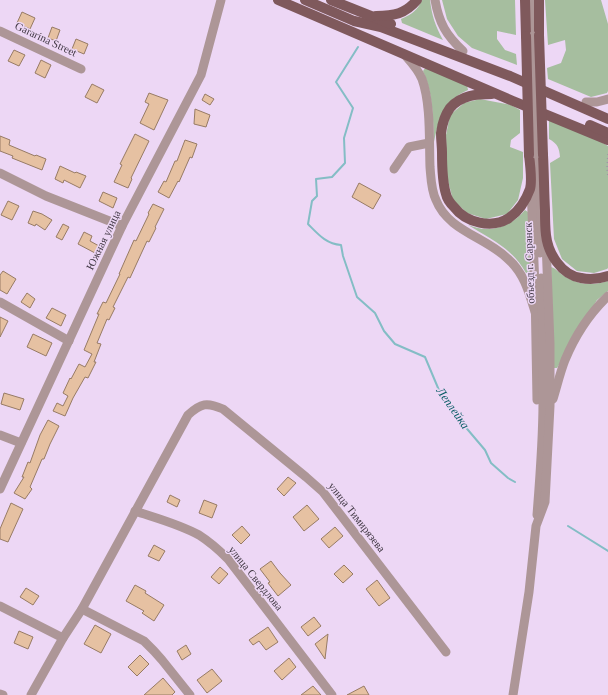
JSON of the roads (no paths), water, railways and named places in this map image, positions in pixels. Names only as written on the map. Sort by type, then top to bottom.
[{"type":"main road","points":[[278,0],[496,94],[608,140]]},
{"type":"main road","points":[[305,0],[354,21],[378,36],[512,94],[608,133]]},
{"type":"main road","points":[[332,0],[551,86],[608,112]]},
{"type":"main road","points":[[369,15],[387,16],[404,12],[417,0]]},
{"type":"main road","points":[[525,0],[533,36]]},
{"type":"main road","points":[[539,0],[533,36],[536,155],[546,236],[550,251],[557,263],[568,273],[579,278],[589,280],[608,276]]},
{"type":"main road","points":[[354,21],[381,27],[510,76],[608,119]]},
{"type":"main road","points":[[496,94],[467,96],[450,108],[445,118],[441,133],[442,175],[446,195],[454,208],[465,217],[475,222],[487,224],[500,222],[509,218],[519,209],[531,187],[536,155]]},
{"type":"street","name":"Южная улица","points":[[0,489],[122,226],[201,75],[221,0]]},
{"type":"street","points":[[435,0],[437,14],[444,29],[452,41],[463,51]]},
{"type":"street","points":[[531,0],[533,36]]},
{"type":"street","name":"Gararina Street","points":[[0,31],[81,69]]},
{"type":"street","points":[[403,53],[417,70],[422,79],[425,92],[432,187],[438,206],[446,217],[461,229],[500,252],[515,266],[529,290],[535,312]]},
{"type":"street","points":[[586,102],[597,102],[608,99]]},
{"type":"street","points":[[394,169],[409,147],[429,143]]},
{"type":"street","name":"объезд г. Саранск","points":[[536,155],[543,337],[543,403],[536,526]]},
{"type":"street","points":[[0,173],[46,196],[122,226]]},
{"type":"street","points":[[531,187],[537,406],[541,453]]},
{"type":"street","points":[[513,695],[529,592],[536,526],[545,502],[550,406],[550,344],[546,236]]},
{"type":"street","points":[[550,406],[565,360],[575,340],[584,324],[608,296]]},
{"type":"street","points":[[0,302],[69,341]]},
{"type":"street","name":"улица Тимирязева","points":[[135,511],[188,415],[195,408],[205,404],[214,405],[223,409],[323,492],[446,652]]},
{"type":"street","points":[[0,435],[21,443]]},
{"type":"street","points":[[31,695],[63,638],[82,609],[135,511]]},
{"type":"street","name":"улица Свердлова","points":[[135,511],[183,527],[215,547],[228,559],[332,695]]},
{"type":"street","points":[[0,606],[63,638]]},
{"type":"street","points":[[82,609],[144,641],[158,655],[190,695]]},
{"type":"waterway","name":"Леплейка","points":[[358,47],[336,82],[353,108],[344,138],[345,163],[332,177],[316,179],[317,196],[312,201],[308,224],[327,241],[341,245],[343,256],[357,297],[375,313],[384,331],[395,344],[425,357],[441,395],[457,417],[485,450],[491,463],[508,478],[515,482]]},
{"type":"waterway","name":"Леплейка","points":[[568,526],[608,551]]}]
